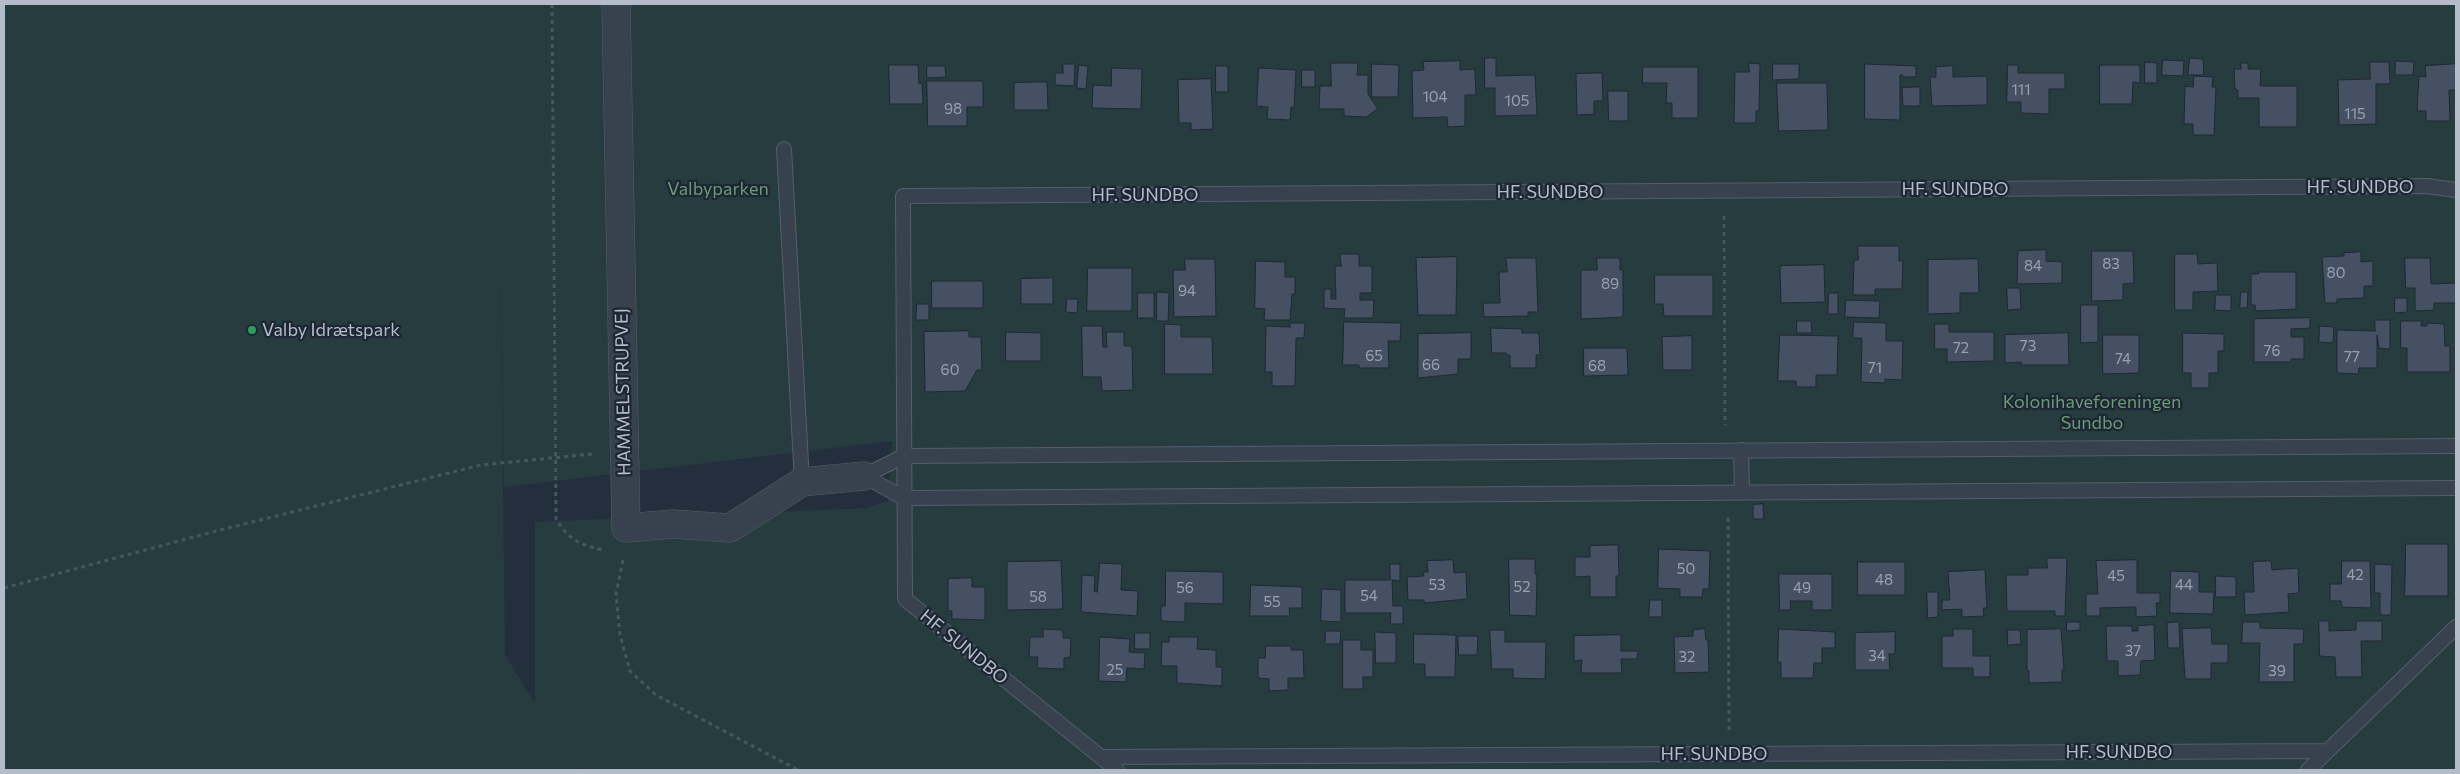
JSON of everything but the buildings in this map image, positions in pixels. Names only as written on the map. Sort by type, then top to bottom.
[{"type":"street","name":"HAMMELSTRUPVEJ","points":[[616,4],[623,452],[626,528]]},
{"type":"street","points":[[626,528],[673,524],[730,528],[802,482],[864,476]]},
{"type":"lane","points":[[784,149],[802,482]]},
{"type":"lane","name":"HF. SUNDBO","points":[[1117,770],[905,599],[903,196],[2417,186],[2456,190]]},
{"type":"lane","points":[[864,476],[904,456],[2456,446]]},
{"type":"lane","points":[[1741,450],[1742,493]]},
{"type":"lane","points":[[864,476],[904,498],[2456,488]]},
{"type":"lane","points":[[2308,770],[2456,627]]},
{"type":"lane","name":"HF. SUNDBO","points":[[1101,757],[2327,751]]},
{"type":"path","points":[[552,4],[556,519],[566,534],[584,546],[624,555]]},
{"type":"path","points":[[1724,191],[1725,450]]},
{"type":"path","points":[[4,588],[216,531],[480,465],[555,456],[623,452]]},
{"type":"path","points":[[1728,493],[1729,754]]},
{"type":"path","points":[[626,528],[624,555],[616,594],[620,635],[630,670],[656,695],[798,770]]},
{"type":"green space","points":[[4,4],[2456,4],[2456,770],[592,770],[577,768],[578,770],[4,770]],"holes":[[[500,241],[504,487],[892,441],[888,501],[867,508],[535,522],[535,703],[505,655]]]},
{"type":"place","name":"Valby Idrætspark","points":[[252,330]]},
{"type":"park label","name":"Valbyparken","points":[[718,189]]},
{"type":"park label","name":"Kolonihaveforeningen Sundbo","points":[[2092,412]]}]
